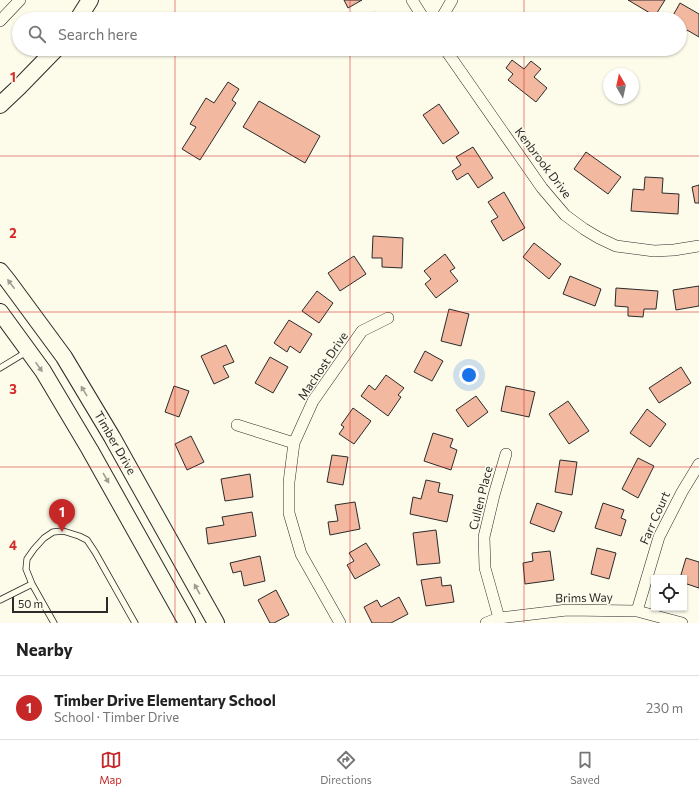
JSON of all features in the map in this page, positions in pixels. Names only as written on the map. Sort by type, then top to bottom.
[{"type":"main road","points":[[82,12],[90,0]]},
{"type":"main road","points":[[0,105],[49,56]]},
{"type":"main road","name":"Timber Drive","points":[[0,271],[64,357],[119,450],[216,623]]},
{"type":"main road","name":"Timber Drive","points":[[0,312],[43,371],[90,450],[187,623]]},
{"type":"street","points":[[0,21],[20,0]]},
{"type":"street","points":[[412,0],[420,12]]},
{"type":"street","points":[[444,12],[452,0]]},
{"type":"street","name":"Kenbrook Drive","points":[[450,56],[542,188],[565,215],[584,229],[616,246],[654,251],[674,250],[699,246]]},
{"type":"street","name":"Machost Drive","points":[[340,623],[301,554],[289,513],[289,482],[294,443],[313,401],[362,331],[388,318]]},
{"type":"street","points":[[237,425],[294,443]]},
{"type":"street","name":"Cullen Place","points":[[499,618],[485,568],[484,537],[506,454]]},
{"type":"street","name":"Farr Court","points":[[637,611],[658,537],[699,464]]},
{"type":"street","name":"Brims Way","points":[[486,623],[499,618],[567,610],[637,611],[682,623]]},
{"type":"lane","points":[[0,368],[28,351]]},
{"type":"lane","points":[[54,623],[32,584],[26,570],[27,559],[44,538],[53,532],[63,531],[87,540],[135,623]]},
{"type":"lane","points":[[0,600],[32,584]]},
{"type":"building","points":[[344,0],[362,0],[348,8]]},
{"type":"building","points":[[628,0],[665,0],[658,12],[648,12]]},
{"type":"building","points":[[680,3],[699,14],[699,37],[687,30],[687,12],[675,12]]},
{"type":"building","points":[[512,60],[524,69],[531,61],[541,69],[534,77],[547,88],[536,102],[508,80],[513,74],[506,68]]},
{"type":"building","points":[[228,82],[239,89],[232,100],[236,103],[200,160],[182,149],[196,127],[190,124],[206,98],[214,103]]},
{"type":"building","points":[[259,101],[320,136],[305,163],[243,127]]},
{"type":"building","points":[[439,104],[459,133],[443,144],[423,115]]},
{"type":"building","points":[[473,147],[493,178],[478,188],[468,173],[457,180],[452,171],[461,165],[456,157]]},
{"type":"building","points":[[586,152],[621,177],[608,194],[574,169]]},
{"type":"building","points":[[645,177],[663,178],[662,193],[679,194],[678,214],[631,211],[633,189],[644,190]]},
{"type":"building","points":[[699,185],[699,203],[695,203],[692,187]]},
{"type":"building","points":[[504,192],[525,228],[503,241],[491,221],[498,217],[488,202]]},
{"type":"building","points":[[373,236],[403,238],[402,268],[382,267],[382,258],[372,258]]},
{"type":"building","points":[[534,243],[561,264],[549,279],[523,257]]},
{"type":"building","points":[[445,254],[455,268],[450,271],[458,281],[436,298],[425,284],[431,279],[424,271]]},
{"type":"building","points":[[354,256],[366,274],[340,291],[328,273]]},
{"type":"building","points":[[570,276],[601,289],[595,306],[563,294]]},
{"type":"building","points":[[699,286],[699,306],[676,310],[673,290]]},
{"type":"building","points":[[616,288],[658,291],[656,309],[644,309],[643,317],[628,316],[628,307],[615,306]]},
{"type":"building","points":[[317,291],[333,303],[319,323],[302,311]]},
{"type":"building","points":[[449,309],[469,314],[461,346],[441,341]]},
{"type":"building","points":[[289,320],[312,334],[300,353],[290,346],[287,352],[274,343]]},
{"type":"building","points":[[226,345],[234,362],[223,366],[229,377],[214,384],[201,356]]},
{"type":"building","points":[[425,351],[443,361],[432,381],[414,372]]},
{"type":"building","points":[[270,357],[288,367],[273,393],[255,383]]},
{"type":"building","points":[[681,367],[691,383],[659,403],[649,388]]},
{"type":"building","points":[[386,375],[404,388],[398,395],[401,397],[388,416],[361,396],[369,385],[375,390]]},
{"type":"building","points":[[174,386],[189,391],[179,417],[165,412]]},
{"type":"building","points":[[506,386],[535,392],[529,417],[501,411]]},
{"type":"building","points":[[476,396],[488,412],[468,427],[456,410]]},
{"type":"building","points":[[568,401],[589,431],[569,444],[549,414]]},
{"type":"building","points":[[353,408],[371,421],[354,444],[339,434],[344,427],[341,425]]},
{"type":"building","points":[[647,409],[666,424],[650,447],[630,433]]},
{"type":"building","points":[[433,433],[453,439],[450,447],[457,450],[451,470],[424,461]]},
{"type":"building","points":[[191,436],[204,462],[187,470],[175,444]]},
{"type":"building","points":[[332,455],[348,457],[343,485],[327,482]]},
{"type":"building","points":[[638,458],[654,466],[638,498],[622,489]]},
{"type":"building","points":[[560,460],[577,462],[572,495],[555,492]]},
{"type":"building","points":[[250,474],[253,497],[225,501],[221,479]]},
{"type":"building","points":[[426,480],[440,483],[438,492],[453,495],[447,522],[410,514],[413,497],[421,499]]},
{"type":"building","points":[[355,502],[360,529],[330,535],[328,522],[338,521],[335,505]]},
{"type":"building","points":[[537,503],[562,512],[554,532],[530,523]]},
{"type":"building","points":[[603,503],[624,510],[621,518],[626,520],[621,536],[595,528]]},
{"type":"building","points":[[252,512],[256,536],[208,544],[206,528],[224,525],[222,517]]},
{"type":"building","points":[[436,530],[440,563],[417,565],[413,533]]},
{"type":"building","points":[[366,543],[380,565],[355,579],[347,565],[354,561],[349,553]]},
{"type":"building","points":[[597,548],[616,553],[609,579],[591,574]]},
{"type":"building","points":[[550,551],[554,580],[525,584],[523,563],[533,561],[532,553]]},
{"type":"building","points":[[260,556],[265,581],[244,586],[241,571],[233,573],[230,563]]},
{"type":"building","points":[[686,558],[699,562],[699,588],[687,584],[687,575],[681,575]]},
{"type":"building","points":[[441,577],[442,586],[451,585],[454,602],[426,606],[421,580]]},
{"type":"building","points":[[276,590],[289,615],[274,623],[270,623],[258,600]]},
{"type":"building","points":[[399,597],[408,614],[391,623],[372,623],[364,607],[377,600],[381,607]]},
{"type":"place","name":"Timber Drive Elementary School","points":[[62,532]]}]
